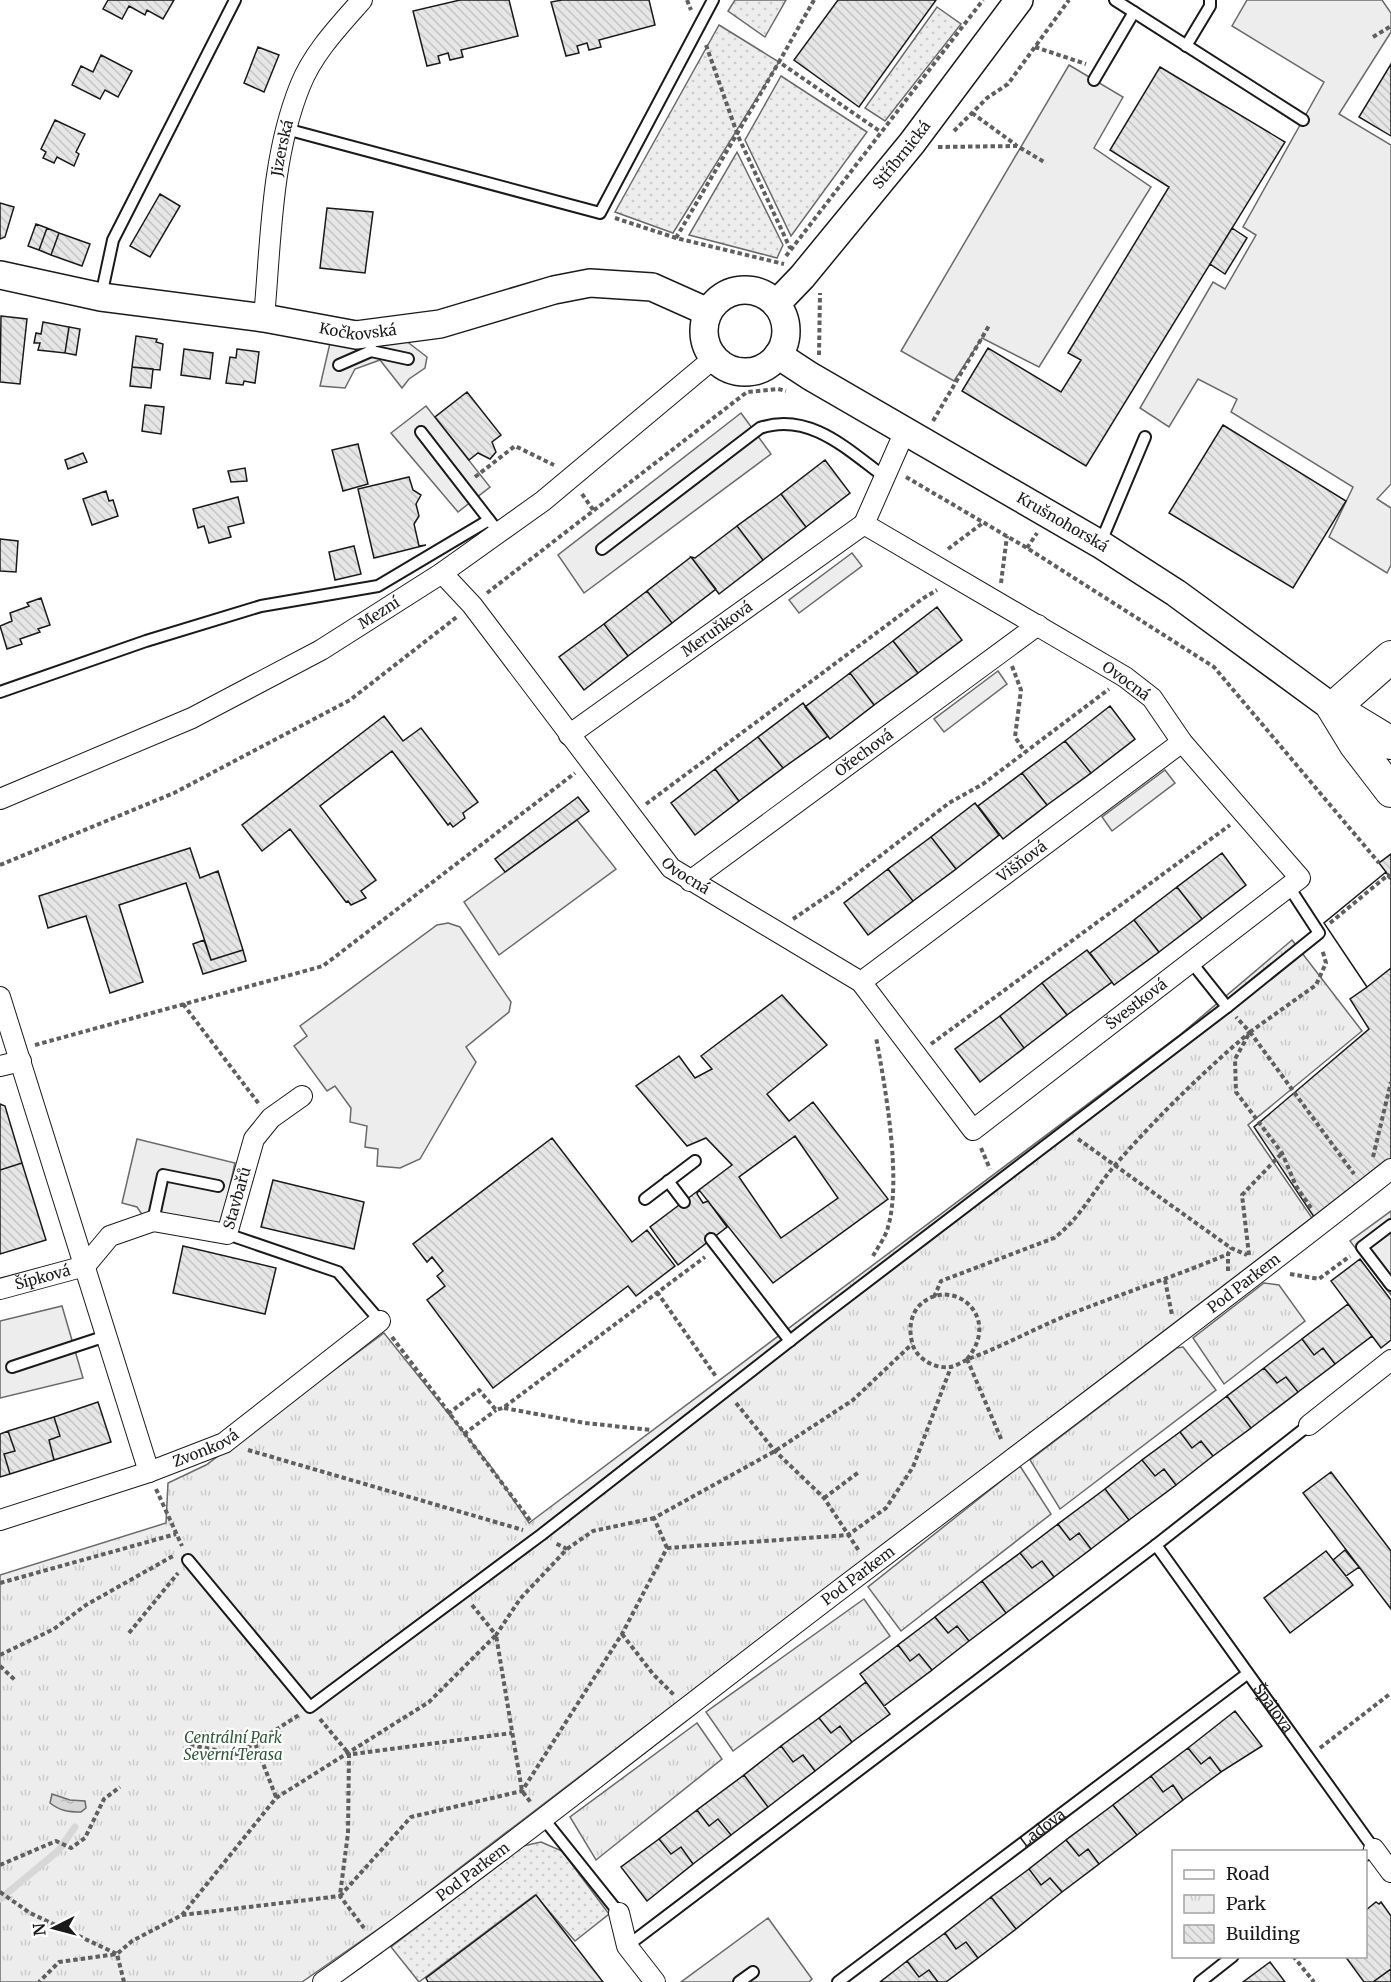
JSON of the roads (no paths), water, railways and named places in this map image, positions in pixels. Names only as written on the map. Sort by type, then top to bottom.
[{"type":"main road","points":[[1334,708],[1391,657]]},
{"type":"main road","name":"Krušnohorská","points":[[1334,708],[1391,743]]},
{"type":"main road","name":"Krušnohorská","points":[[1334,708],[1355,744],[1391,791]]},
{"type":"street","name":"Jizerská","points":[[264,318],[276,190],[286,129],[301,84],[328,39],[362,0]]},
{"type":"street","name":"Stříbrnická","points":[[776,304],[912,143],[1019,0]]},
{"type":"street","name":"Kočkovská","points":[[0,275],[101,297],[264,318],[356,335],[370,343],[554,290],[590,284],[652,287],[708,312]]},
{"type":"street","points":[[740,290],[761,292],[776,304],[786,325],[786,336],[778,355],[769,364],[744,372],[732,370],[714,358],[706,344],[704,332],[708,312],[721,297],[740,290]]},
{"type":"street","name":"Krušnohorská","points":[[778,355],[810,376],[1100,544],[1176,593],[1334,708]]},
{"type":"street","name":"Mezní","points":[[0,799],[202,713],[321,650],[442,573],[494,526],[571,479],[714,358]]},
{"type":"street","points":[[864,524],[888,473],[914,436]]},
{"type":"street","name":"Meruňková","points":[[569,735],[864,524]]},
{"type":"street","name":"Ovocná","points":[[864,524],[1125,676],[1152,698],[1182,742],[1245,815],[1295,883]]},
{"type":"street","name":"Ovocná","points":[[442,573],[472,605],[671,868],[861,982],[973,1130]]},
{"type":"street","name":"Ořechová","points":[[690,881],[1038,625]]},
{"type":"street","name":"Višňová","points":[[861,982],[1182,742]]},
{"type":"street","name":"Švestková","points":[[973,1130],[1295,883]]},
{"type":"street","points":[[0,997],[149,1472]]},
{"type":"street","points":[[0,1066],[19,1055]]},
{"type":"street","name":"Stavbařů","points":[[85,1266],[110,1236],[153,1221],[227,1234],[254,1139],[271,1118],[302,1096]]},
{"type":"street","name":"Pod Parkem","points":[[323,1982],[543,1818],[870,1566],[1177,1336],[1391,1169]]},
{"type":"street","name":"Šípková","points":[[0,1289],[85,1266]]},
{"type":"street","name":"Zvonková","points":[[0,1520],[149,1472],[224,1443],[380,1321]]},
{"type":"street","points":[[1309,1425],[1391,1360]]},
{"type":"street","name":"Špálova","points":[[1370,1852],[1391,1872]]},
{"type":"street","points":[[619,1913],[627,1946],[655,1982]]},
{"type":"lane","points":[[101,297],[113,240],[235,0]]},
{"type":"lane","points":[[286,129],[600,213],[713,0]]},
{"type":"lane","points":[[1115,0],[1303,120]]},
{"type":"lane","points":[[1186,45],[1210,6],[1210,0]]},
{"type":"lane","points":[[1094,80],[1134,12]]},
{"type":"lane","points":[[339,365],[370,343],[408,358]]},
{"type":"lane","points":[[602,549],[760,428],[771,424],[804,424],[888,473]]},
{"type":"lane","points":[[0,692],[146,641],[261,606],[378,586],[494,526],[421,432]]},
{"type":"lane","points":[[1100,544],[1145,437]]},
{"type":"lane","points":[[188,1560],[310,1707],[542,1535],[870,1279],[1227,1007],[1318,933],[1295,883]]},
{"type":"lane","points":[[1192,963],[1227,1007]]},
{"type":"lane","points":[[645,1199],[695,1161]]},
{"type":"lane","points":[[153,1221],[163,1175],[218,1186]]},
{"type":"lane","points":[[668,1181],[684,1202]]},
{"type":"lane","points":[[1389,1279],[1362,1246],[1391,1225]]},
{"type":"lane","points":[[227,1234],[338,1272],[380,1321]]},
{"type":"lane","points":[[714,1244],[790,1341]]},
{"type":"lane","points":[[12,1367],[106,1336]]},
{"type":"lane","points":[[627,1946],[1156,1545],[1309,1425]]},
{"type":"lane","name":"Špálova","points":[[1156,1545],[1308,1758],[1370,1852]]},
{"type":"lane","name":"Ladova","points":[[838,1982],[1247,1674]]},
{"type":"lane","points":[[543,1818],[619,1913]]},
{"type":"lane","points":[[1200,1982],[1230,1958]]},
{"type":"lane","points":[[739,1982],[753,1972]]},
{"type":"water","points":[[52,1794],[70,1800],[85,1801],[86,1808],[81,1812],[61,1809],[50,1803]]},
{"type":"waterway","points":[[0,1899],[58,1851],[75,1827]]},
{"type":"park label","name":"Centrální Park Severní Terasa","points":[[233,1746]]}]
